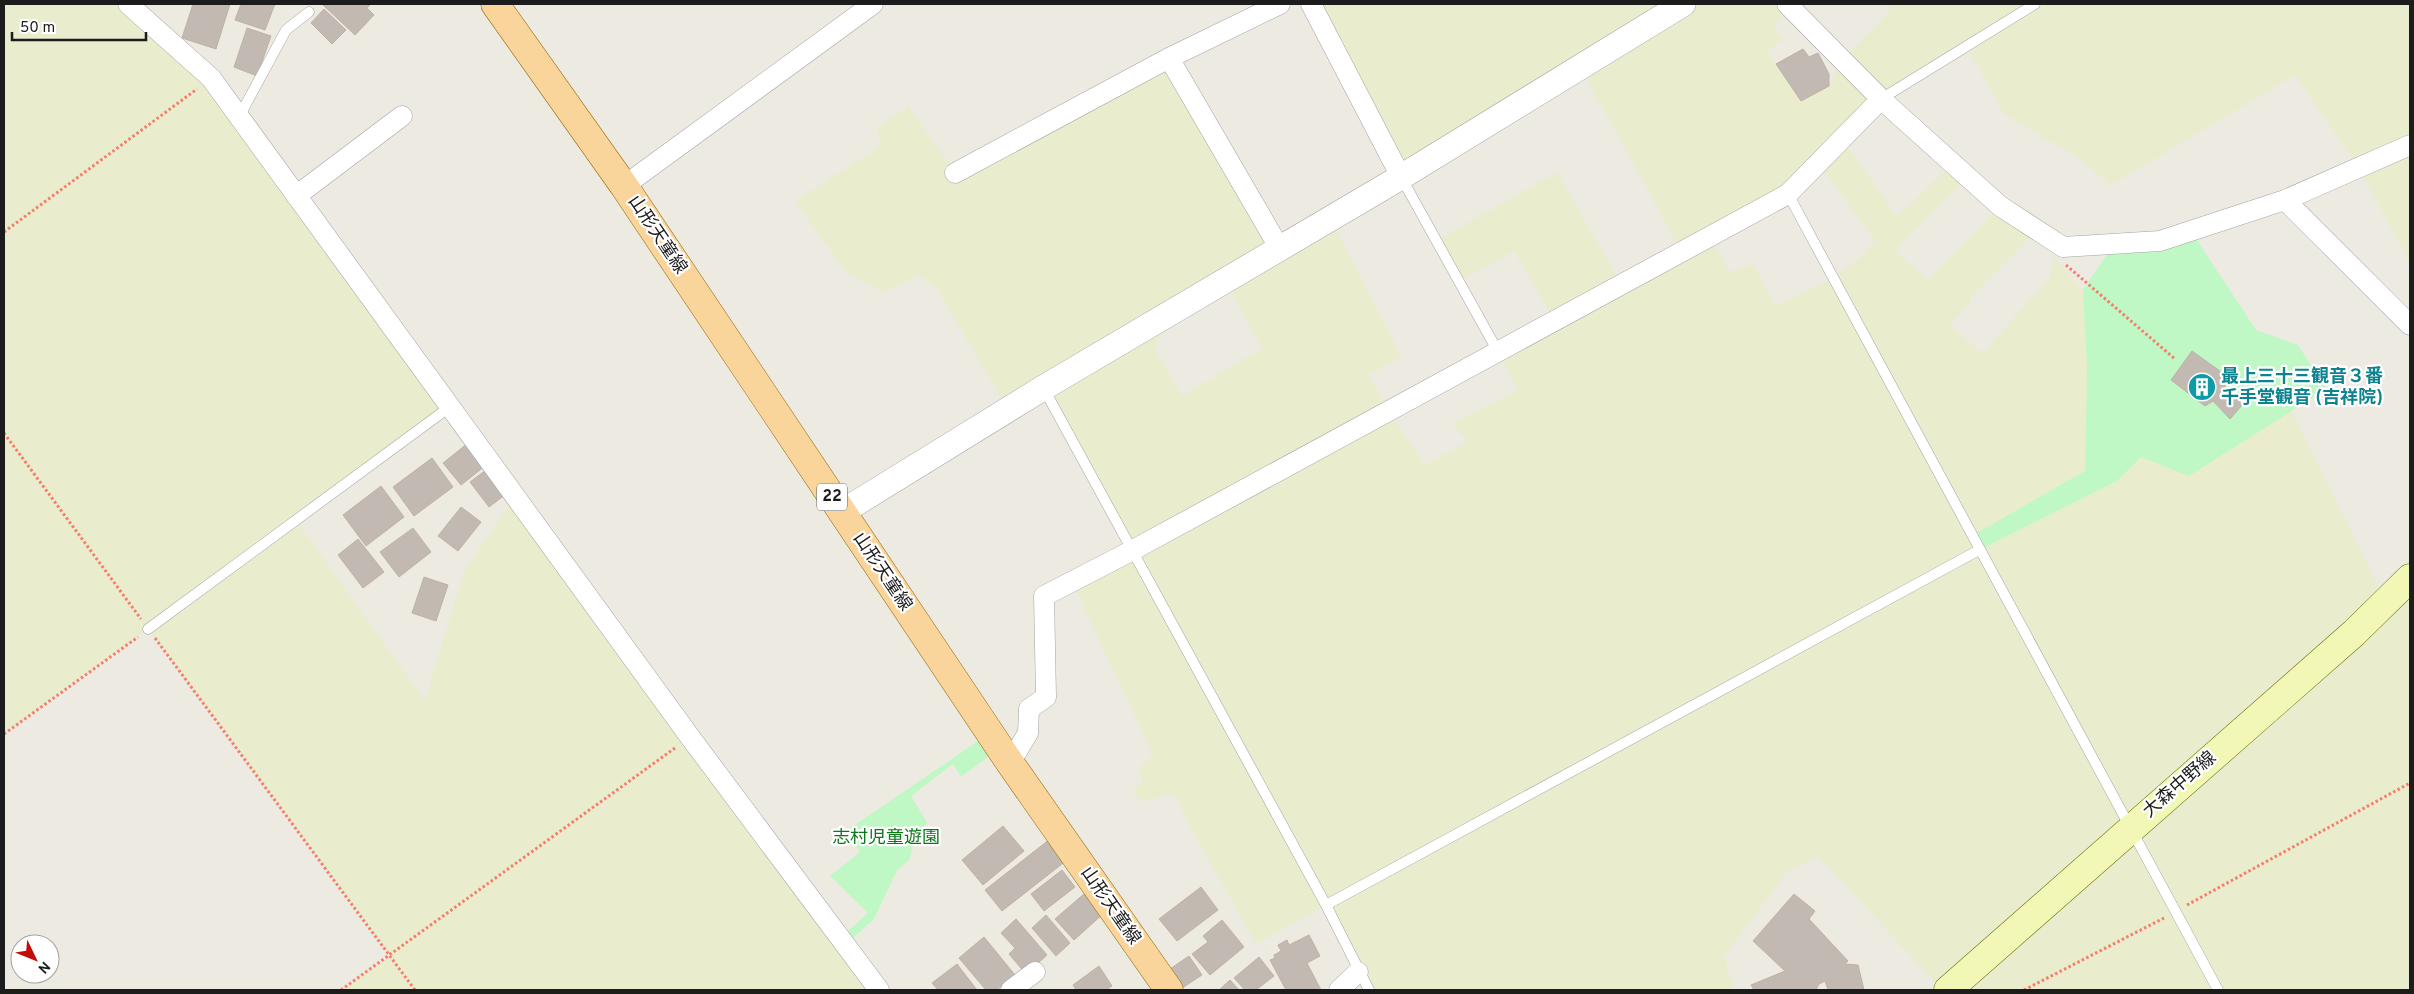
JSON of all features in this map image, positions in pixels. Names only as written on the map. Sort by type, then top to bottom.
[{"type":"main road","name":"山形天童線","points":[[495,4],[624,186],[1010,763],[1169,990]]},
{"type":"main road","name":"大森中野線","points":[[1948,990],[2354,633],[2410,578]]},
{"type":"street","points":[[128,4],[211,78],[690,737],[879,990]]},
{"type":"street","points":[[624,186],[873,4]]},
{"type":"street","points":[[956,173],[1169,58],[1280,4]]},
{"type":"street","points":[[1311,4],[1401,178]]},
{"type":"street","points":[[842,512],[1043,388],[1401,178],[1682,4]]},
{"type":"street","points":[[1787,4],[1881,99],[2000,206],[2063,247],[2160,241],[2284,200],[2410,146]]},
{"type":"street","points":[[1169,58],[1280,249]]},
{"type":"street","points":[[1010,763],[1028,733],[1028,709],[1046,697],[1044,596],[1133,550],[1497,350],[1788,194],[1881,99]]},
{"type":"street","points":[[296,196],[402,116]]},
{"type":"street","points":[[2284,200],[2410,325]]},
{"type":"street","points":[[1011,990],[1034,972]]},
{"type":"street","points":[[1339,990],[1358,972]]},
{"type":"lane","points":[[1881,99],[2035,4]]},
{"type":"lane","points":[[239,117],[286,30],[309,12]]},
{"type":"lane","points":[[1401,178],[1497,350]]},
{"type":"lane","points":[[1788,194],[2218,990]]},
{"type":"lane","points":[[1043,388],[1326,905],[1358,972],[1369,990]]},
{"type":"lane","points":[[148,629],[451,406]]},
{"type":"lane","points":[[1326,905],[1979,550]]},
{"type":"path","points":[[4,232],[211,78]]},
{"type":"path","points":[[2052,239],[2054,256],[2175,359]]},
{"type":"path","points":[[4,432],[415,990]]},
{"type":"path","points":[[4,734],[148,629]]},
{"type":"path","points":[[341,990],[690,737]]},
{"type":"path","points":[[2024,990],[2175,912],[2410,783]]},
{"type":"green space","points":[[4,4],[128,4],[211,78],[451,406],[296,520],[425,701],[464,571],[516,496],[879,990],[341,990],[390,956],[148,629],[4,734]]},
{"type":"green space","points":[[1311,4],[1787,4],[1791,8],[1773,26],[1784,38],[1767,51],[1801,101],[1829,86],[1842,60],[1891,10],[1884,4],[2410,4],[2410,264],[2359,168],[2295,75],[2111,185],[2078,158],[2004,114],[1966,46],[1881,99],[1842,139],[1897,217],[1953,163],[1968,177],[1895,251],[1927,279],[2000,206],[2035,228],[2027,241],[1971,297],[1971,302],[1950,325],[1982,353],[2049,279],[2054,256],[2083,290],[2087,368],[2085,471],[1975,534],[1979,550],[2117,481],[2141,457],[2189,476],[2291,411],[2386,602],[2410,578],[2410,990],[1942,990],[1818,856],[1788,871],[1724,957],[1735,990],[1369,990],[1326,905],[1256,944],[1186,820],[1174,793],[1142,802],[1132,792],[1143,782],[1138,769],[1153,755],[1072,582],[1133,550],[1043,388],[1008,410],[937,289],[919,275],[883,293],[845,271],[795,201],[881,146],[877,127],[908,107],[956,173],[1169,58],[1280,249],[1330,219],[1402,357],[1368,375],[1388,411],[1425,465],[1467,442],[1453,423],[1518,390],[1497,350],[1554,320],[1514,251],[1459,282],[1436,241],[1557,172],[1621,283],[1681,251],[1580,67],[1401,177]],"holes":[[[1818,163],[1875,241],[1858,260],[1833,278],[1775,306],[1753,264],[1729,272],[1710,236]],[[1225,281],[1262,348],[1182,396],[1155,350],[1163,317]]]},
{"type":"green space","points":[[2191,231],[2256,330],[2298,345],[2326,389],[2189,476],[2141,457],[2117,481],[1979,550],[1975,534],[2085,471],[2087,368],[2083,290],[2114,244]]},
{"type":"green space","name":"志村児童遊園","points":[[990,733],[1000,748],[961,777],[953,764],[911,796],[927,823],[917,835],[909,860],[897,870],[874,919],[845,945],[840,938],[868,913],[830,876],[860,852],[846,831]]},
{"type":"building","points":[[193,4],[230,4],[216,49],[182,38]]},
{"type":"building","points":[[241,4],[275,4],[265,30],[235,20]]},
{"type":"building","points":[[322,4],[371,4],[367,8],[374,15],[355,35]]},
{"type":"building","points":[[324,9],[346,30],[332,44],[311,23]]},
{"type":"building","points":[[247,28],[271,36],[257,76],[234,67]]},
{"type":"building","points":[[1803,49],[1809,57],[1818,53],[1829,74],[1829,86],[1801,101],[1776,64]]},
{"type":"building","name":"最上三十三観音３番 千手堂観音 (吉祥院)","points":[[2192,351],[2231,379],[2219,394],[2225,398],[2231,395],[2243,404],[2230,419],[2213,401],[2205,406],[2171,380]]},
{"type":"building","points":[[467,444],[485,466],[461,485],[443,463]]},
{"type":"building","points":[[432,458],[453,487],[414,516],[393,487]]},
{"type":"building","points":[[486,470],[506,494],[489,507],[470,482]]},
{"type":"building","points":[[381,486],[404,517],[366,546],[343,515]]},
{"type":"building","points":[[461,507],[481,522],[458,551],[438,536]]},
{"type":"building","points":[[413,528],[431,552],[399,577],[380,552]]},
{"type":"building","points":[[358,539],[384,572],[363,588],[338,555]]},
{"type":"building","points":[[424,577],[448,585],[436,621],[412,613]]},
{"type":"building","points":[[1003,826],[1024,851],[983,885],[962,860]]},
{"type":"building","points":[[1050,839],[1067,860],[1002,911],[985,890]]},
{"type":"building","points":[[1062,870],[1075,887],[1044,911],[1031,894]]},
{"type":"building","points":[[1201,887],[1218,910],[1177,941],[1159,919]]},
{"type":"building","points":[[1085,893],[1104,913],[1074,940],[1055,919]]},
{"type":"building","points":[[1794,894],[1815,911],[1809,919],[1848,961],[1845,964],[1858,965],[1864,990],[1828,990],[1825,981],[1819,984],[1816,990],[1754,990],[1751,985],[1785,971],[1753,941]]},
{"type":"building","points":[[1046,915],[1070,943],[1056,956],[1032,928]]},
{"type":"building","points":[[1016,919],[1047,955],[1026,974],[1009,954],[1015,948],[1001,933]]},
{"type":"building","points":[[1222,920],[1244,947],[1210,975],[1192,954],[1208,942],[1203,936]]},
{"type":"building","points":[[1309,935],[1320,956],[1307,963],[1321,990],[1286,990],[1270,960],[1275,958],[1274,955],[1281,951],[1278,945],[1287,940],[1289,945]]},
{"type":"building","points":[[984,937],[1015,975],[997,990],[986,990],[959,958]]},
{"type":"building","points":[[1189,956],[1202,975],[1179,990],[1167,971]]},
{"type":"building","points":[[1259,957],[1274,976],[1256,990],[1245,990],[1234,978]]},
{"type":"building","points":[[957,964],[977,990],[938,990],[932,983]]},
{"type":"building","points":[[1099,966],[1112,986],[1106,990],[1076,990],[1073,985]]},
{"type":"building","points":[[1230,980],[1239,990],[1219,990]]},
{"type":"place","name":"最上三十三観音３番 千手堂観音 (吉祥院)","points":[[2202,387]]}]
